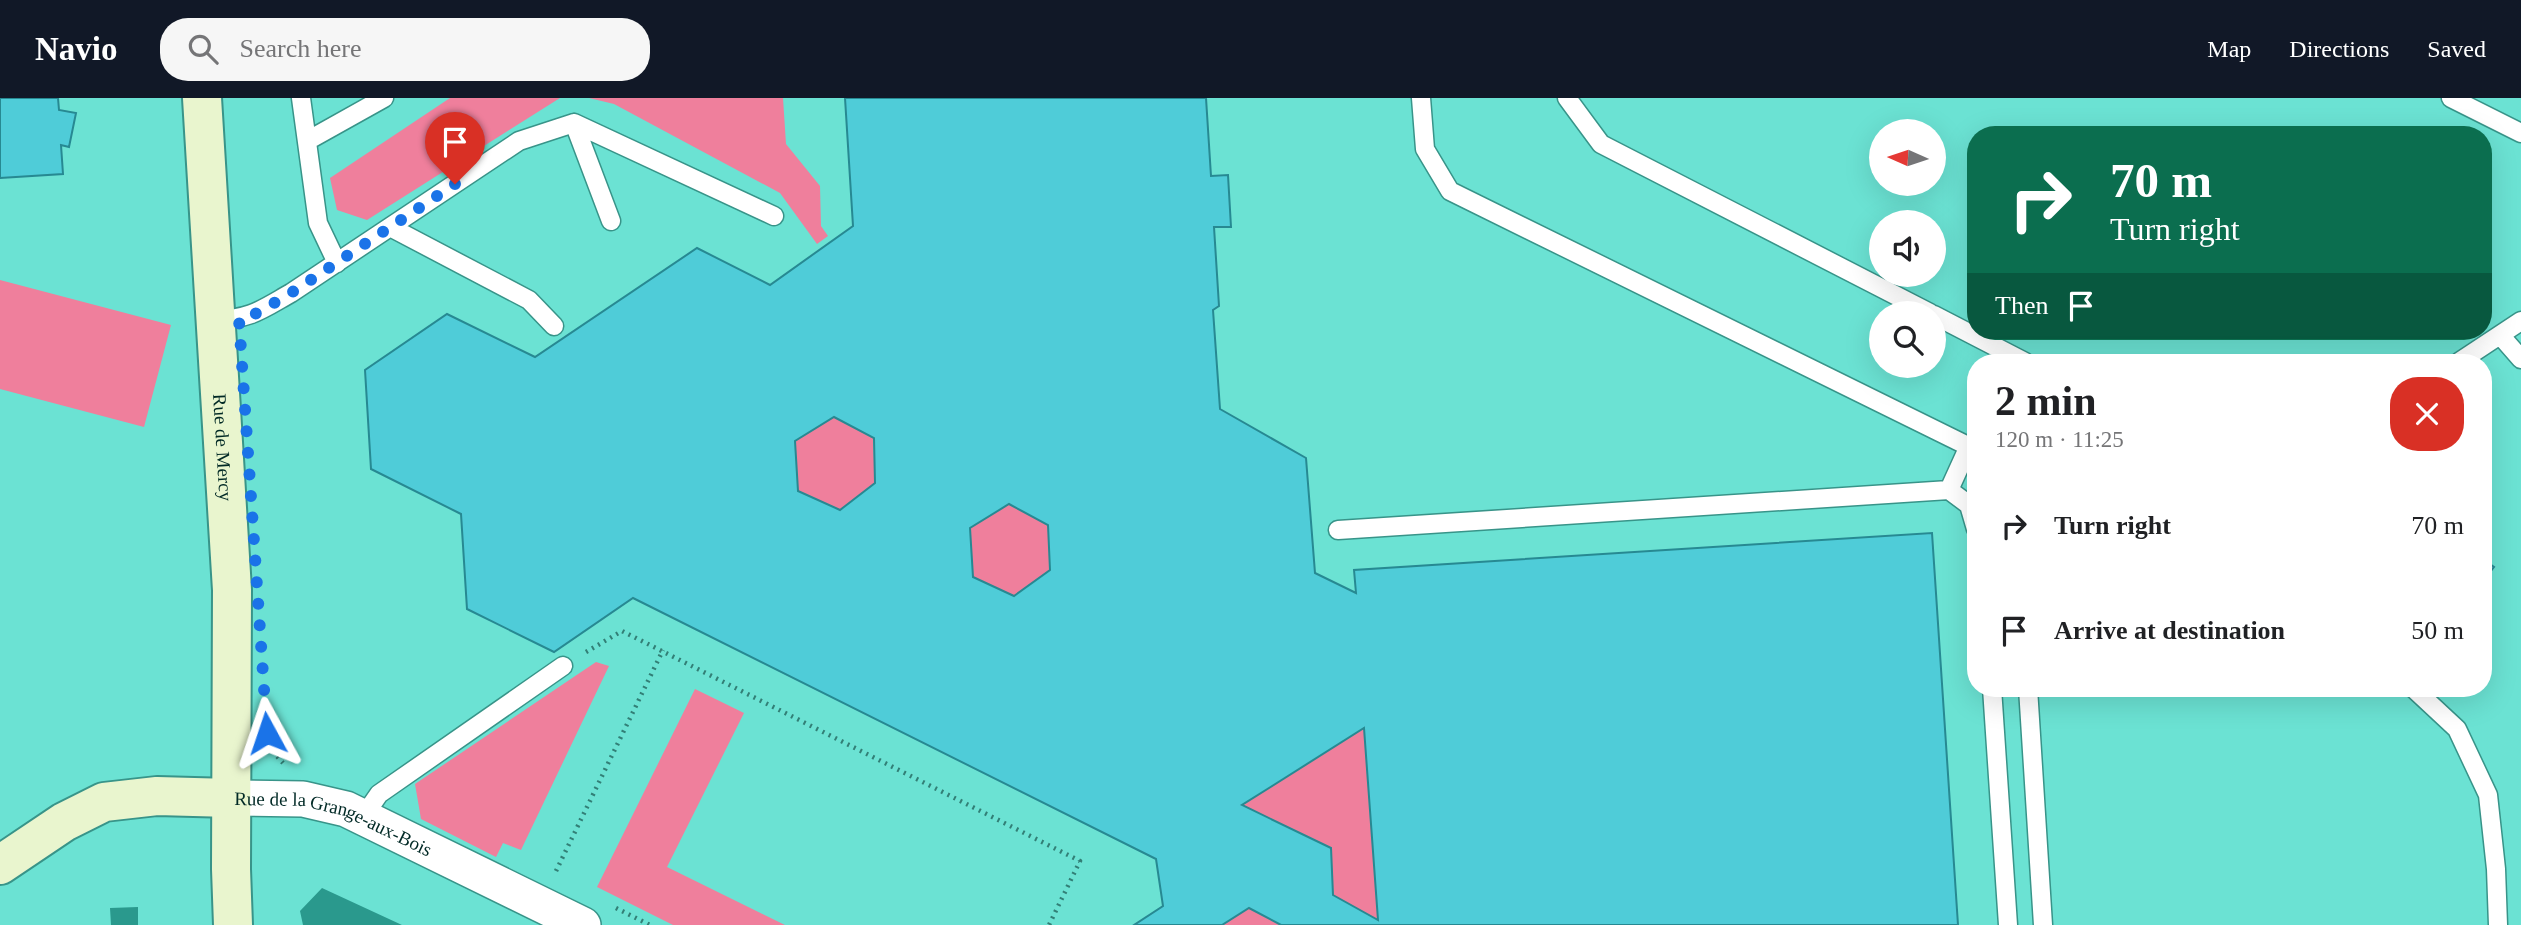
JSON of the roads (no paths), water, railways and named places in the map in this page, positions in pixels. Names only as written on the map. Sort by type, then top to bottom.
[{"type":"street","name":"Rue de Mercy","points":[[202,98],[232,590],[233,925]]},
{"type":"street","name":"Rue de la Grange-aux-Bois","points":[[2,861],[64,822],[104,802],[157,796],[303,799],[346,809],[583,925]]},
{"type":"lane","points":[[301,98],[318,223],[337,263]]},
{"type":"lane","points":[[307,141],[384,98]]},
{"type":"lane","points":[[1421,98],[1425,149],[1450,191],[1967,445]]},
{"type":"lane","points":[[1567,98],[1601,144],[1907,301]]},
{"type":"lane","points":[[2451,98],[2521,133]]},
{"type":"lane","points":[[215,320],[239,320],[257,313],[337,263],[519,141],[574,123],[774,216]]},
{"type":"lane","points":[[574,123],[611,221]]},
{"type":"lane","points":[[390,227],[530,300],[554,326]]},
{"type":"lane","points":[[1946,321],[1967,332]]},
{"type":"lane","points":[[2471,354],[2521,321]]},
{"type":"lane","points":[[2500,335],[2521,359]]},
{"type":"lane","points":[[1982,340],[2010,354]]},
{"type":"lane","points":[[1949,490],[1967,458]]},
{"type":"lane","points":[[1338,530],[1949,490],[1967,504]]},
{"type":"lane","points":[[363,817],[379,794],[563,666]]},
{"type":"lane","points":[[1993,697],[2008,925]]},
{"type":"lane","points":[[2029,697],[2043,925]]},
{"type":"lane","points":[[2423,697],[2457,729],[2488,794],[2496,869],[2498,925]]},
{"type":"water","points":[[322,888],[402,925],[303,925],[300,911]]},
{"type":"water","points":[[138,907],[138,925],[111,925],[110,908]]}]
